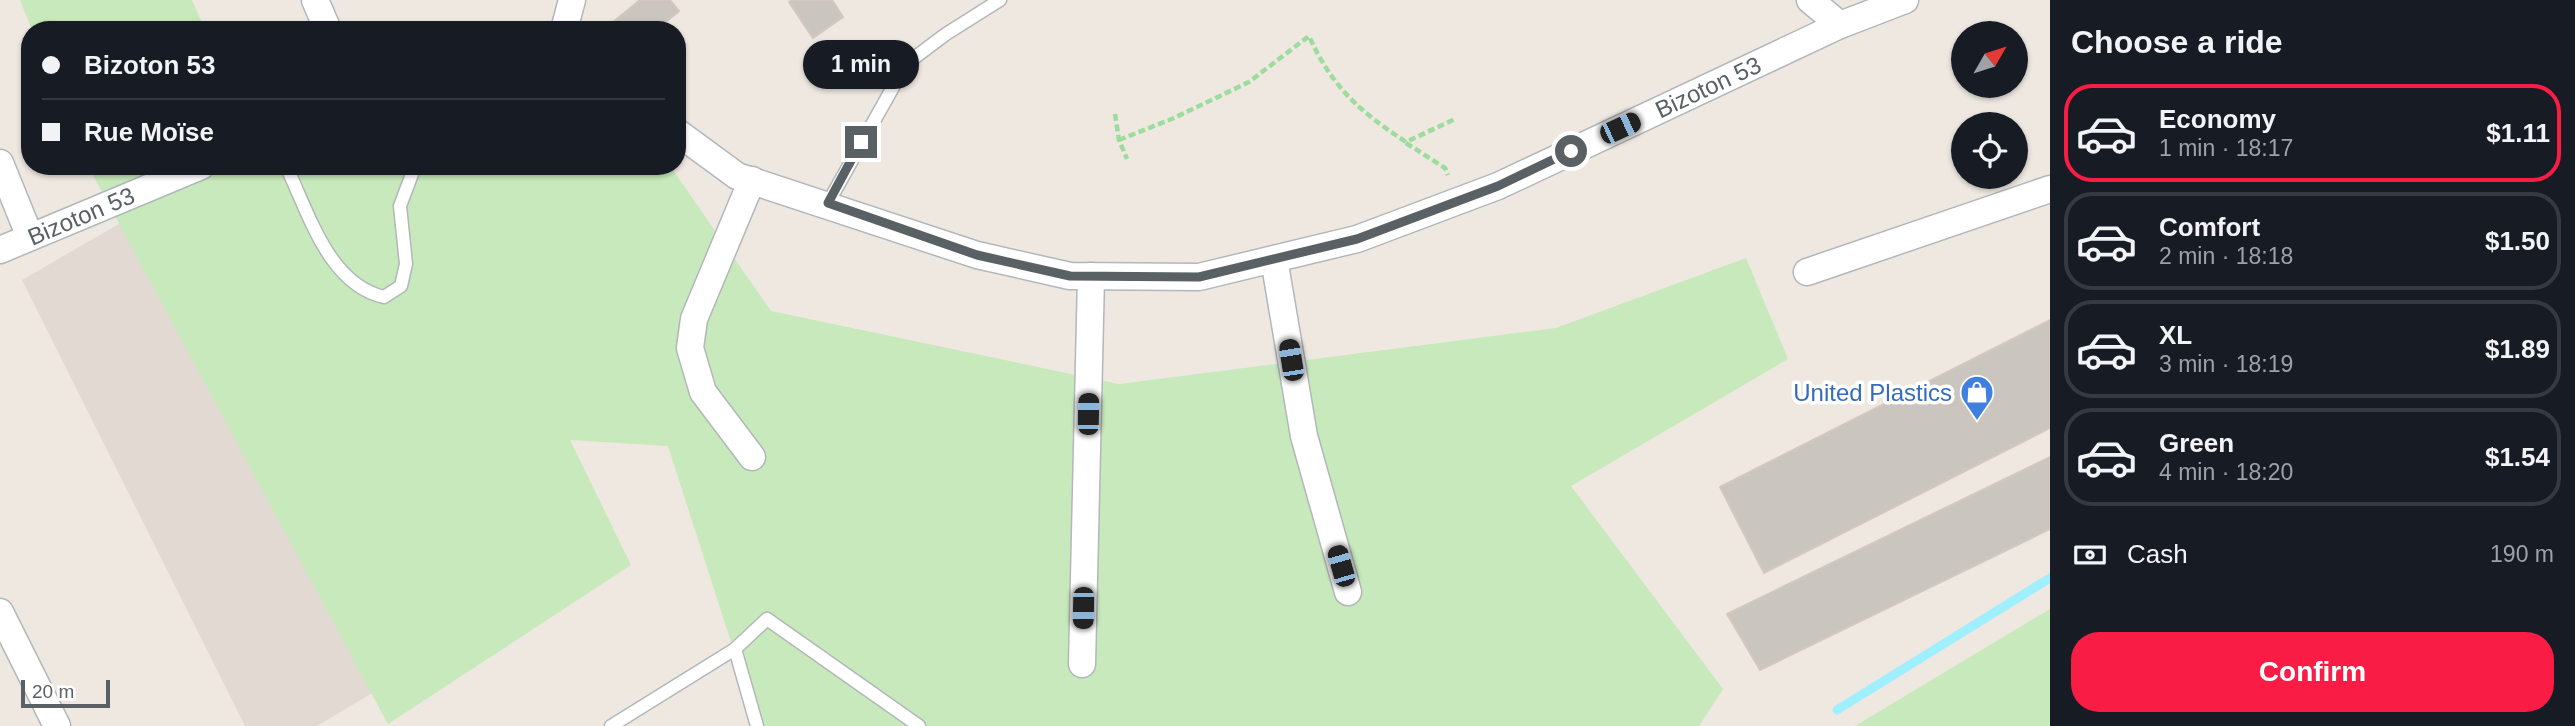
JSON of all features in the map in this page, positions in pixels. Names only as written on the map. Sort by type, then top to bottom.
[{"type":"street","points":[[315,0],[324,21]]},
{"type":"street","points":[[566,21],[572,0]]},
{"type":"street","points":[[1810,0],[1840,25]]},
{"type":"street","name":"Bizoton 53","points":[[686,139],[737,176],[828,203],[977,255],[1070,276],[1199,277],[1357,239],[1498,186],[1840,25],[1905,0]]},
{"type":"street","points":[[0,163],[30,237]]},
{"type":"street","name":"Bizoton 53","points":[[0,250],[179,175]]},
{"type":"street","points":[[752,180],[694,319],[690,348],[703,391],[752,457]]},
{"type":"street","points":[[1807,272],[2050,189]]},
{"type":"street","points":[[1274,259],[1304,436],[1348,592]]},
{"type":"street","points":[[1082,664],[1091,276]]},
{"type":"street","points":[[0,612],[57,726]]},
{"type":"lane","points":[[828,203],[906,64],[946,34],[1000,0]]},
{"type":"lane","points":[[290,175],[334,262],[364,293],[384,298],[401,286],[406,264],[400,206],[412,175]]},
{"type":"lane","points":[[611,726],[735,649],[767,618],[919,726]]},
{"type":"lane","points":[[735,649],[757,726]]},
{"type":"path","points":[[1119,139],[1174,118],[1249,82],[1309,36],[1325,70],[1333,80],[1368,117],[1445,168],[1460,200]]},
{"type":"path","points":[[1115,114],[1119,139],[1127,159]]},
{"type":"path","points":[[1406,142],[1455,119]]},
{"type":"shaded area","points":[[203,175],[224,175],[466,637],[317,726],[245,726],[22,280]]},
{"type":"green space","points":[[20,0],[192,0],[201,21],[28,21]]},
{"type":"green space","points":[[93,175],[676,175],[771,311],[1119,384],[1556,328],[1746,258],[1788,359],[1571,486],[1723,689],[1699,726],[758,726],[668,446],[570,440],[631,565],[388,724]]},
{"type":"green space","points":[[2050,609],[2050,726],[1855,726]]},
{"type":"building","points":[[640,0],[670,0],[679,11],[667,21],[614,21]]},
{"type":"building","points":[[832,0],[843,17],[813,38],[789,2]]},
{"type":"building","points":[[2050,320],[2050,428],[1764,573],[1720,487]]},
{"type":"building","points":[[2050,457],[2050,529],[1760,670],[1727,614]]},
{"type":"waterway","points":[[1837,710],[2050,578]]},
{"type":"place","name":"United Plastics","points":[[1977,422]]},
{"type":"route","points":[[861,142],[828,203],[977,255],[1070,276],[1199,277],[1357,239],[1498,186],[1571,151]]}]
